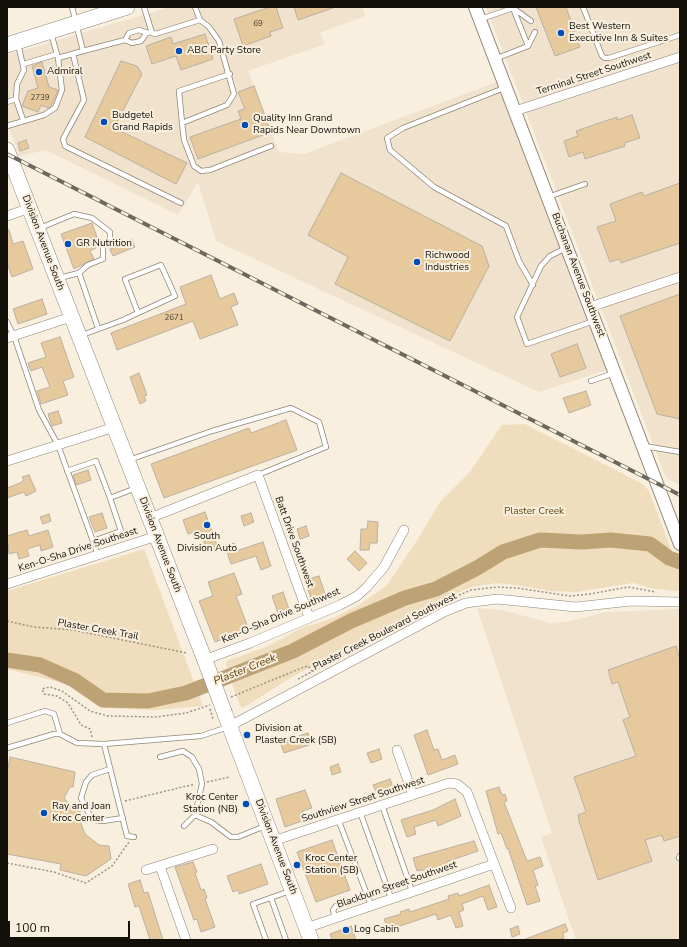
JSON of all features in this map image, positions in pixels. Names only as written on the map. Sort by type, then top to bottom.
[{"type":"main road","points":[[12,44],[76,23],[104,11],[128,7]]},
{"type":"main road","name":"Division Avenue South","points":[[7,150],[207,666],[223,720],[267,826],[309,934]]},
{"type":"street","name":"Buchanan Avenue Southwest","points":[[475,7],[644,446],[680,544]]},
{"type":"street","name":"Terminal Street Southwest","points":[[515,112],[680,57]]},
{"type":"street","points":[[7,216],[30,208]]},
{"type":"street","points":[[590,307],[680,277]]},
{"type":"street","points":[[10,337],[71,317]]},
{"type":"street","points":[[7,461],[115,427]]},
{"type":"street","points":[[150,518],[258,475]]},
{"type":"street","name":"Batt Drive Southwest","points":[[258,475],[309,617]]},
{"type":"street","name":"Ken-O-Sha Drive Southwest","points":[[207,666],[250,643],[340,605],[357,596],[368,587],[384,567],[404,530]]},
{"type":"street","name":"Ken-O-Sha Drive Southeast","points":[[7,584],[156,536]]},
{"type":"street","name":"Plaster Creek Boulevard Southwest","points":[[223,720],[321,676],[446,611],[466,603],[497,599],[576,607],[635,601],[680,602]]},
{"type":"street","points":[[397,750],[413,795]]},
{"type":"street","name":"Southview Street Southwest","points":[[273,841],[453,783],[461,786],[467,792],[494,864]]},
{"type":"street","points":[[146,870],[213,849]]},
{"type":"street","points":[[494,864],[511,908]]},
{"type":"street","name":"Blackburn Street Southwest","points":[[309,934],[335,918],[494,864]]},
{"type":"street","points":[[160,866],[186,940]]},
{"type":"lane","points":[[72,7],[83,51]]},
{"type":"lane","points":[[144,7],[152,33]]},
{"type":"lane","points":[[182,123],[227,105],[234,94],[230,74],[219,41],[209,27],[200,20],[195,7]]},
{"type":"lane","points":[[583,7],[602,56],[605,58],[680,35]]},
{"type":"lane","points":[[480,19],[513,8]]},
{"type":"lane","points":[[513,8],[531,21]]},
{"type":"lane","points":[[513,8],[528,46]]},
{"type":"lane","points":[[125,40],[129,33],[139,30],[146,34],[155,34],[200,20]]},
{"type":"lane","points":[[7,126],[44,115],[55,108],[62,90],[57,56],[50,31]]},
{"type":"lane","points":[[495,58],[528,46],[535,32]]},
{"type":"lane","points":[[24,64],[57,56],[73,54],[125,40],[132,43],[141,40],[146,34]]},
{"type":"lane","points":[[12,44],[24,64],[23,74],[17,84],[16,98],[23,120]]},
{"type":"lane","points":[[73,54],[84,100],[63,139],[65,146],[181,203]]},
{"type":"lane","points":[[230,74],[179,91],[184,140],[194,166],[201,171],[210,170],[271,146]]},
{"type":"lane","points":[[506,87],[403,128],[387,138],[390,150],[434,188],[506,226],[519,261],[533,285]]},
{"type":"lane","points":[[7,102],[16,98]]},
{"type":"lane","points":[[548,197],[585,184]]},
{"type":"lane","points":[[38,228],[74,214],[92,218],[110,232],[110,239],[103,246],[103,259],[88,265],[79,274],[57,279]]},
{"type":"lane","points":[[567,248],[550,256],[542,266],[517,317],[527,344],[595,321]]},
{"type":"lane","points":[[79,336],[138,314],[175,296],[161,265],[125,280],[138,314]]},
{"type":"lane","points":[[79,274],[98,328]]},
{"type":"lane","points":[[7,322],[10,337],[39,410],[58,445],[98,555]]},
{"type":"lane","points":[[591,381],[615,373]]},
{"type":"lane","points":[[127,460],[212,431],[291,408],[319,422],[326,447],[258,475]]},
{"type":"lane","points":[[644,446],[680,452]]},
{"type":"lane","points":[[67,471],[96,461],[110,498],[121,531],[93,541]]},
{"type":"lane","points":[[110,498],[138,487]]},
{"type":"lane","points":[[7,723],[45,711],[54,714],[60,734]]},
{"type":"lane","points":[[7,748],[54,734],[60,734],[77,743],[104,744],[201,736],[223,720]]},
{"type":"lane","points":[[104,744],[127,836],[132,837]]},
{"type":"lane","points":[[160,757],[183,751],[192,756],[199,769],[202,784],[195,816],[184,826]]},
{"type":"lane","points":[[110,769],[92,775],[86,782],[82,798],[89,814],[95,820],[103,821],[123,818]]},
{"type":"lane","points":[[382,805],[412,891]]},
{"type":"lane","points":[[360,812],[391,898]]},
{"type":"lane","points":[[195,816],[211,822],[231,837],[238,837],[267,826]]},
{"type":"lane","points":[[338,819],[371,905]]},
{"type":"lane","points":[[266,940],[253,904],[292,890]]},
{"type":"lane","points":[[335,918],[333,910],[336,906],[367,895]]},
{"type":"lane","points":[[271,898],[286,940]]},
{"type":"path","points":[[446,601],[469,591],[497,587],[517,588],[570,596],[628,587],[658,592]]},
{"type":"path","name":"Plaster Creek Trail","points":[[7,621],[34,627],[73,630],[187,653]]},
{"type":"path","points":[[293,682],[312,670],[398,626]]},
{"type":"path","points":[[229,698],[304,667],[309,667],[312,670]]},
{"type":"path","points":[[92,737],[90,730],[81,725],[68,703],[57,696],[44,694],[42,689],[50,687],[62,690],[90,711],[108,716],[156,717],[186,712],[216,702]]},
{"type":"path","points":[[210,709],[223,720]]},
{"type":"path","points":[[206,783],[230,777]]},
{"type":"path","points":[[122,802],[197,784]]},
{"type":"path","points":[[7,863],[54,872],[86,883],[112,866],[124,851],[132,837]]},
{"type":"shaded area","points":[[170,7],[362,7],[365,16],[320,33],[325,44],[248,71],[279,152],[304,154],[497,82],[607,370],[539,392],[216,241],[198,182],[178,215],[46,150],[19,156],[7,122],[7,55]]},
{"type":"shaded area","points":[[486,7],[680,7],[680,485],[666,478]]},
{"type":"shaded area","points":[[477,608],[502,610],[551,623],[566,622],[607,612],[680,609],[680,940],[576,940],[541,837],[552,833]]},
{"type":"green space","name":"Plaster Creek","points":[[525,424],[643,484],[649,491],[680,573],[680,590],[674,591],[650,588],[633,583],[576,592],[550,591],[497,583],[471,587],[424,608],[292,677],[243,708],[240,706],[226,665],[227,661],[266,647],[302,628],[333,618],[359,605],[387,585],[418,539],[440,502],[469,473],[502,425]]},
{"type":"green space","name":"Plaster Creek","points":[[144,549],[203,706],[153,710],[103,708],[67,684],[7,669],[7,591]]},
{"type":"building","points":[[270,7],[276,7],[283,28],[270,32],[271,36],[243,46],[234,19]]},
{"type":"building","points":[[294,7],[333,7],[333,8],[298,20]]},
{"type":"building","name":"Best Western Executive Inn & Suites","points":[[536,7],[566,7],[580,47],[555,56]]},
{"type":"building","name":"ABC Party Store","points":[[205,34],[213,59],[181,70],[176,56],[152,64],[146,46],[171,37],[173,44]]},
{"type":"building","name":"Budgetel Grand Rapids","points":[[121,61],[137,66],[142,74],[114,128],[187,163],[176,184],[85,137]]},
{"type":"building","points":[[42,62],[49,87],[58,90],[51,106],[48,108],[41,105],[38,112],[22,106],[28,91],[38,88],[32,66]]},
{"type":"building","name":"Quality Inn Grand Rapids Near Downtown","points":[[254,86],[271,132],[198,159],[190,137],[241,119],[238,111],[245,109],[238,92]]},
{"type":"building","points":[[632,115],[640,138],[624,143],[625,146],[585,159],[583,152],[569,157],[564,141],[578,136],[576,131],[617,117],[617,120]]},
{"type":"building","points":[[26,140],[29,148],[20,151],[18,143]]},
{"type":"building","name":"Richwood Industries","points":[[341,173],[482,246],[489,266],[450,341],[335,284],[348,257],[308,235]]},
{"type":"building","points":[[680,183],[680,243],[621,263],[619,259],[610,262],[597,227],[616,221],[610,204],[642,192],[644,196]]},
{"type":"building","points":[[92,223],[97,237],[92,238],[96,248],[90,251],[94,259],[74,269],[61,234]]},
{"type":"building","points":[[9,230],[13,244],[23,241],[33,269],[12,277],[7,263],[7,231]]},
{"type":"building","points":[[132,240],[135,247],[113,256],[110,249]]},
{"type":"building","points":[[211,275],[220,299],[234,293],[238,304],[231,307],[238,325],[200,339],[193,321],[117,350],[111,333],[186,304],[180,287]]},
{"type":"building","points":[[680,294],[680,419],[657,414],[620,316]]},
{"type":"building","points":[[42,299],[47,314],[18,324],[13,309]]},
{"type":"building","points":[[60,337],[74,377],[63,381],[68,395],[41,404],[37,391],[50,387],[42,367],[31,371],[28,363],[46,357],[41,343]]},
{"type":"building","points":[[577,344],[586,368],[560,377],[551,354]]},
{"type":"building","points":[[139,373],[147,395],[144,396],[146,401],[140,404],[130,377]]},
{"type":"building","points":[[586,391],[591,405],[569,413],[563,398]]},
{"type":"building","points":[[58,411],[62,423],[52,426],[48,414]]},
{"type":"building","points":[[286,420],[297,450],[164,498],[151,464],[249,428],[251,433]]},
{"type":"building","points":[[88,470],[91,480],[76,485],[73,475]]},
{"type":"building","points":[[29,475],[36,491],[26,496],[24,492],[7,498],[7,488],[20,483],[24,480],[22,477]]},
{"type":"building","points":[[205,512],[218,548],[207,551],[200,530],[188,534],[183,520]]},
{"type":"building","points":[[102,513],[107,528],[95,532],[89,517]]},
{"type":"building","points":[[251,513],[254,522],[244,526],[241,516]]},
{"type":"building","points":[[49,514],[51,521],[43,524],[40,517]]},
{"type":"building","points":[[368,521],[378,522],[377,543],[370,543],[369,550],[360,550],[361,529],[367,529]]},
{"type":"building","points":[[306,526],[309,536],[300,539],[297,529]]},
{"type":"building","points":[[27,530],[29,536],[48,530],[53,547],[41,551],[40,545],[27,549],[29,556],[19,559],[17,552],[9,554],[7,536]]},
{"type":"building","points":[[263,542],[271,566],[261,570],[256,556],[231,564],[225,546],[234,543],[236,551]]},
{"type":"building","points":[[355,551],[367,563],[359,571],[347,559]]},
{"type":"building","points":[[234,573],[242,594],[236,596],[249,630],[215,642],[199,601],[213,596],[208,582]]},
{"type":"building","points":[[319,576],[325,594],[321,595],[322,598],[316,600],[316,597],[311,598],[305,580]]},
{"type":"building","points":[[283,592],[289,609],[278,613],[272,596]]},
{"type":"building","points":[[676,646],[680,659],[680,836],[664,841],[662,835],[645,840],[652,861],[598,880],[579,821],[578,815],[586,812],[574,777],[636,756],[623,720],[630,717],[618,682],[612,684],[608,670]]},
{"type":"building","points":[[427,730],[434,750],[438,749],[442,760],[455,755],[458,764],[428,775],[414,735]]},
{"type":"building","points":[[308,733],[312,744],[284,753],[280,742]]},
{"type":"building","points":[[379,749],[382,759],[371,763],[367,753]]},
{"type":"building","name":"Ray and Joan Kroc Center","points":[[10,757],[75,772],[73,787],[70,787],[64,798],[71,807],[76,805],[84,818],[80,821],[85,834],[99,845],[109,846],[111,859],[86,876],[60,870],[61,864],[7,854],[7,774]]},
{"type":"building","points":[[338,764],[341,772],[332,775],[330,767]]},
{"type":"building","points":[[390,779],[394,789],[377,794],[373,785]]},
{"type":"building","points":[[499,787],[502,795],[505,794],[507,801],[504,802],[527,861],[540,857],[543,866],[533,870],[538,885],[535,886],[540,901],[527,905],[508,848],[507,849],[501,833],[498,834],[486,791]]},
{"type":"building","points":[[305,790],[312,808],[302,811],[305,820],[285,827],[276,799]]},
{"type":"building","points":[[455,799],[461,816],[438,826],[436,820],[414,827],[416,834],[407,837],[401,820],[433,810]]},
{"type":"building","points":[[332,840],[350,890],[316,902],[297,852]]},
{"type":"building","points":[[474,841],[478,851],[446,862],[447,864],[440,867],[417,871],[413,858]]},
{"type":"building","points":[[193,862],[201,890],[204,889],[207,898],[205,899],[215,927],[201,932],[197,919],[194,920],[175,867]]},
{"type":"building","points":[[261,864],[268,884],[239,894],[238,890],[233,892],[227,876]]},
{"type":"building","points":[[140,880],[144,893],[148,892],[163,940],[150,940],[139,906],[135,907],[128,884]]},
{"type":"building","points":[[489,885],[497,907],[488,910],[483,896],[462,904],[464,910],[459,912],[463,926],[456,928],[451,915],[438,920],[436,914],[388,930],[384,919],[401,914],[400,912],[409,909],[410,912],[449,899],[448,896],[458,893],[459,896]]},
{"type":"building","points":[[565,924],[568,931],[563,933],[564,938],[558,940],[523,940]]},
{"type":"building","name":"Log Cabin","points":[[351,926],[356,940],[332,940],[330,934]]},
{"type":"building","points":[[518,926],[520,934],[512,937],[510,929]]},
{"type":"waterway","name":"Plaster Creek","points":[[7,660],[40,665],[74,680],[103,700],[148,701],[186,693],[293,651],[351,621],[405,598],[436,589],[477,568],[503,552],[540,540],[582,542],[611,540],[650,544],[669,558],[680,562]]},
{"type":"railway","points":[[7,154],[680,495]]},
{"type":"place","name":"Best Western Executive Inn & Suites","points":[[561,33]]},
{"type":"place","name":"ABC Party Store","points":[[179,51]]},
{"type":"place","name":"Admiral","points":[[39,72]]},
{"type":"place","name":"Budgetel Grand Rapids","points":[[104,122]]},
{"type":"place","name":"Quality Inn Grand Rapids Near Downtown","points":[[245,125]]},
{"type":"place","name":"GR Nutrition","points":[[68,244]]},
{"type":"place","name":"Richwood Industries","points":[[417,262]]},
{"type":"place","name":"South Division Auto","points":[[207,525]]},
{"type":"place","name":"Division at Plaster Creek (SB)","points":[[247,735]]},
{"type":"place","name":"Kroc Center Station (NB)","points":[[246,804]]},
{"type":"place","name":"Ray and Joan Kroc Center","points":[[44,813]]},
{"type":"place","name":"Kroc Center Station (SB)","points":[[297,865]]},
{"type":"place","name":"Log Cabin","points":[[346,930]]}]
